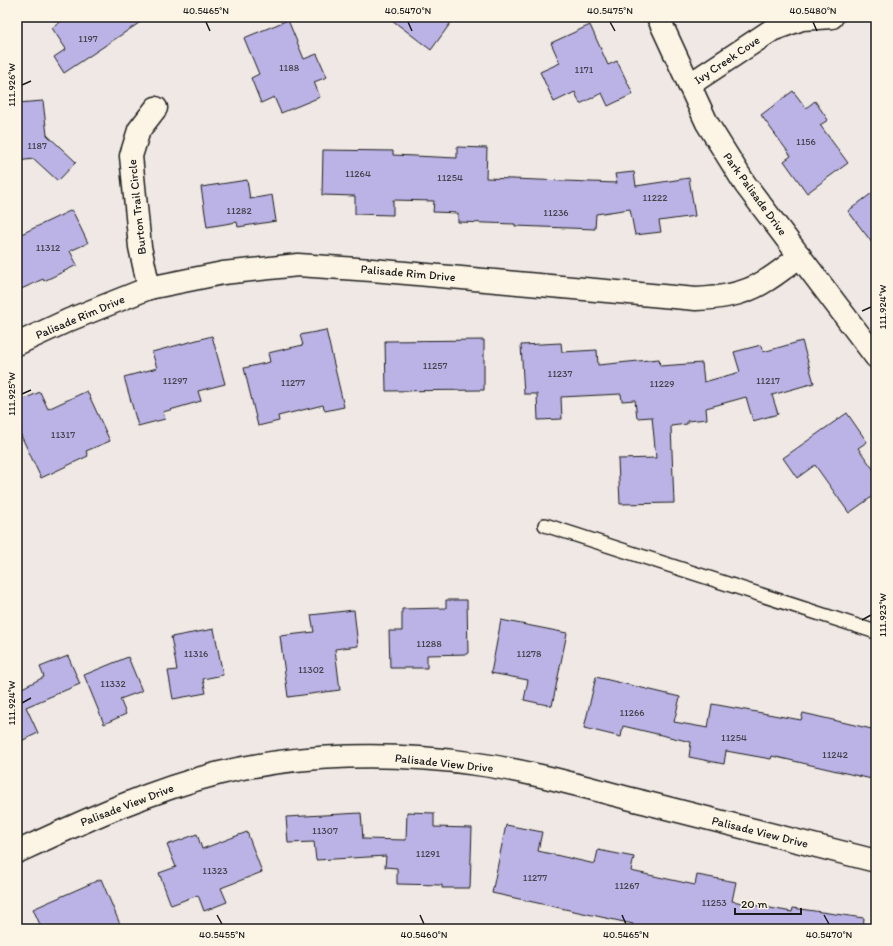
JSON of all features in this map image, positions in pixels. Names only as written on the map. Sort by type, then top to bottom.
[{"type":"street","name":"Park Palisade Drive","points":[[658,17],[707,123],[745,184],[876,357]]},
{"type":"street","name":"Ivy Creek Cove","points":[[689,86],[772,30],[802,19],[832,17]]},
{"type":"street","name":"Burton Trail Circle","points":[[149,288],[140,248],[131,156],[139,130],[156,108]]},
{"type":"street","name":"Palisade Rim Drive","points":[[17,344],[69,320],[149,288],[223,272],[298,265],[372,270],[696,299],[717,298],[740,293],[762,284],[800,256]]},
{"type":"street","name":"Palisade View Drive","points":[[17,852],[92,817],[156,792],[222,773],[287,761],[351,757],[415,757],[478,764],[536,775],[876,861]]},
{"type":"lane","points":[[546,525],[876,632]]},
{"type":"building","points":[[67,17],[148,17],[64,73],[54,57],[66,49],[52,28]]},
{"type":"building","points":[[388,17],[455,17],[431,50]]},
{"type":"building","points":[[288,20],[304,59],[317,54],[327,77],[314,82],[320,97],[281,113],[274,97],[261,103],[251,78],[259,74],[244,38]]},
{"type":"building","points":[[590,25],[608,65],[617,61],[633,94],[608,106],[602,93],[580,104],[575,92],[554,102],[540,72],[560,63],[551,43]]},
{"type":"building","points":[[793,91],[806,108],[815,101],[828,120],[820,125],[848,163],[807,193],[784,161],[791,156],[761,115]]},
{"type":"building","points":[[43,101],[47,135],[76,162],[58,181],[34,159],[17,161],[17,103]]},
{"type":"building","points":[[457,147],[487,148],[486,178],[617,183],[615,174],[634,172],[636,186],[689,178],[695,216],[659,221],[661,232],[635,235],[630,209],[596,214],[595,229],[515,226],[515,224],[458,222],[458,213],[433,212],[434,201],[393,200],[393,215],[355,214],[355,196],[322,195],[323,150],[393,151],[393,155],[457,158]]},
{"type":"building","points":[[247,180],[250,199],[272,195],[276,221],[238,227],[237,222],[207,227],[201,187]]},
{"type":"building","points":[[876,190],[876,248],[848,211]]},
{"type":"building","points":[[72,210],[88,243],[70,251],[77,265],[44,281],[43,279],[17,291],[17,236]]},
{"type":"building","points":[[326,330],[344,407],[325,411],[323,405],[278,416],[279,421],[258,426],[244,368],[270,362],[268,353],[303,345],[300,335]]},
{"type":"building","points":[[212,336],[225,384],[198,391],[201,401],[163,412],[165,419],[138,426],[124,377],[157,368],[152,352]]},
{"type":"building","points":[[484,340],[484,390],[386,391],[385,341]]},
{"type":"building","points":[[802,341],[814,383],[772,395],[778,414],[753,421],[746,397],[706,408],[707,419],[687,421],[687,424],[671,426],[674,503],[620,504],[618,459],[656,458],[652,417],[637,418],[635,400],[622,401],[621,394],[561,397],[562,419],[538,420],[537,394],[524,394],[521,345],[561,343],[562,352],[597,350],[598,365],[659,359],[660,366],[702,363],[704,382],[740,372],[734,352],[761,345],[763,352]]},
{"type":"building","points":[[87,391],[110,441],[86,451],[88,456],[41,478],[17,427],[17,402],[40,392],[48,409]]},
{"type":"building","points":[[847,413],[867,442],[858,448],[876,473],[876,494],[849,513],[815,465],[797,478],[783,458]]},
{"type":"building","points":[[446,600],[467,600],[468,654],[427,655],[427,668],[390,668],[389,631],[402,631],[402,609],[446,608]]},
{"type":"building","points":[[354,610],[358,646],[335,649],[340,690],[288,697],[280,636],[314,632],[311,615]]},
{"type":"building","points":[[501,620],[567,633],[552,706],[524,700],[528,680],[491,673]]},
{"type":"building","points":[[214,629],[223,675],[203,679],[206,693],[173,699],[168,671],[177,670],[171,637]]},
{"type":"building","points":[[68,656],[80,684],[26,707],[38,733],[17,743],[17,688],[18,690],[44,677],[40,667]]},
{"type":"building","points":[[128,657],[142,691],[120,699],[126,714],[104,724],[84,675]]},
{"type":"building","points":[[596,677],[680,697],[674,722],[708,728],[712,704],[801,720],[803,713],[876,730],[876,780],[772,756],[771,759],[726,751],[724,764],[689,757],[691,742],[623,726],[621,737],[584,728]]},
{"type":"building","points":[[407,812],[434,813],[434,827],[472,828],[470,888],[442,888],[442,885],[397,884],[397,868],[385,867],[386,856],[316,860],[314,842],[288,843],[286,817],[361,813],[363,839],[406,840]]},
{"type":"building","points":[[506,825],[542,832],[538,851],[595,864],[598,850],[634,857],[631,871],[695,885],[697,875],[736,882],[732,901],[792,912],[793,908],[864,918],[863,929],[632,929],[633,924],[492,893]]},
{"type":"building","points":[[247,832],[262,872],[221,888],[227,902],[204,911],[198,895],[171,905],[159,873],[176,867],[167,845],[197,834],[202,849]]},
{"type":"building","points":[[101,879],[122,929],[42,929],[33,909]]}]
